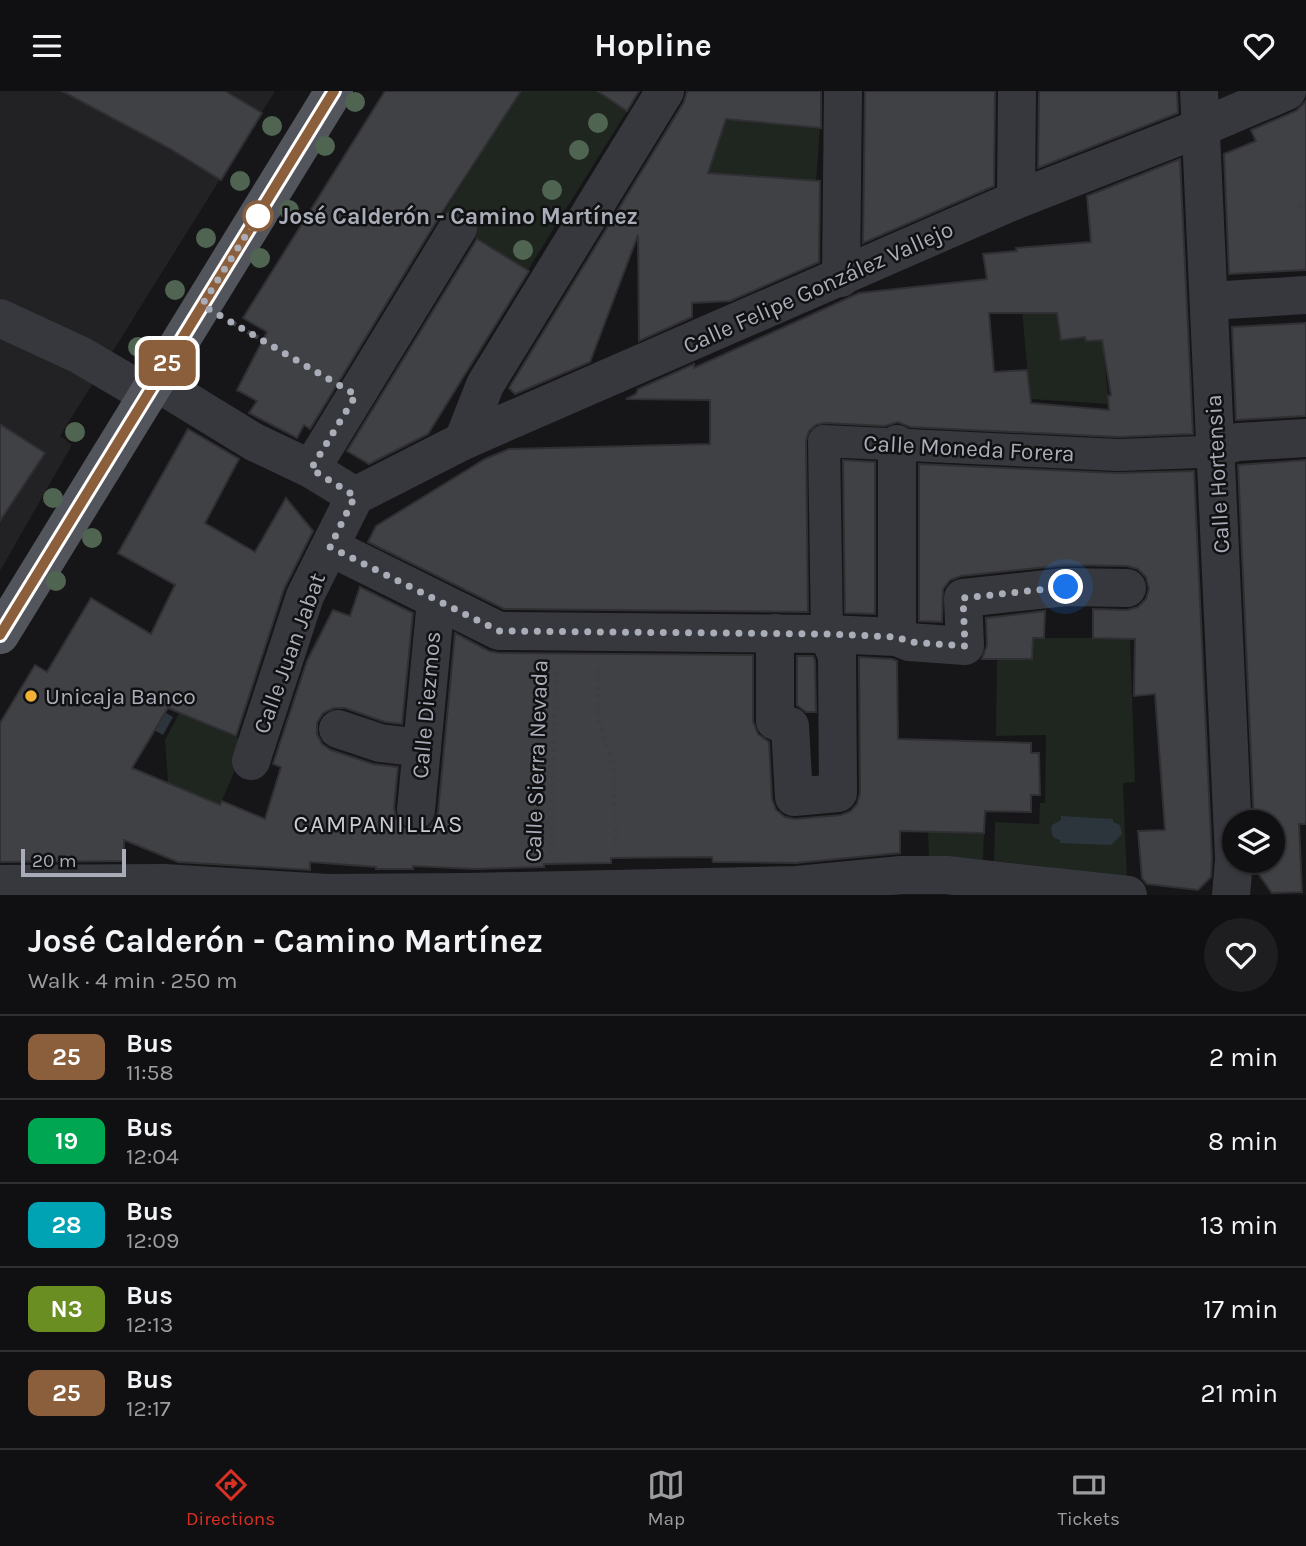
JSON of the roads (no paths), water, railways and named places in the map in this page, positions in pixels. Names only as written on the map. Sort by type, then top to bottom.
[{"type":"main road","points":[[0,635],[334,91]]},
{"type":"street","points":[[463,441],[485,385],[665,91]]},
{"type":"street","points":[[841,278],[843,91]]},
{"type":"street","points":[[1016,200],[1017,91]]},
{"type":"street","name":"Calle Felipe González Vallejo","points":[[355,496],[463,441],[1016,200],[1200,110],[1287,91]]},
{"type":"street","name":"Calle Hortensia","points":[[1200,110],[1232,810]]},
{"type":"street","points":[[311,469],[458,228]]},
{"type":"street","points":[[1209,301],[1306,295]]},
{"type":"street","points":[[0,318],[152,388],[311,469],[355,496]]},
{"type":"street","name":"Calle Moneda Forera","points":[[827,634],[824,441],[1118,454],[1200,452],[1238,442],[1306,438]]},
{"type":"street","points":[[897,444],[898,637]]},
{"type":"street","name":"Calle Juan Jabat","points":[[251,761],[305,596],[355,496]]},
{"type":"street","points":[[330,547],[499,631],[827,634],[898,637],[909,642],[965,646],[963,598],[1066,587],[1126,588]]},
{"type":"street","name":"Calle Diezmos","points":[[416,810],[436,600]]},
{"type":"street","points":[[775,633],[775,721],[790,726],[794,797],[838,793],[837,655],[827,634]]},
{"type":"street","points":[[338,729],[380,743],[422,748]]},
{"type":"street","name":"Calle Hortensia","points":[[1231,895],[1233,873]]},
{"type":"street","points":[[0,884],[328,893],[603,891],[797,885],[901,875],[946,875],[1128,895]]},
{"type":"place","name":"José Calderón - Camino Martínez","points":[[258,216]]},
{"type":"place","name":"Unicaja Banco","points":[[31,696]]},
{"type":"district","name":"CAMPANILLAS","points":[[379,824]]}]
